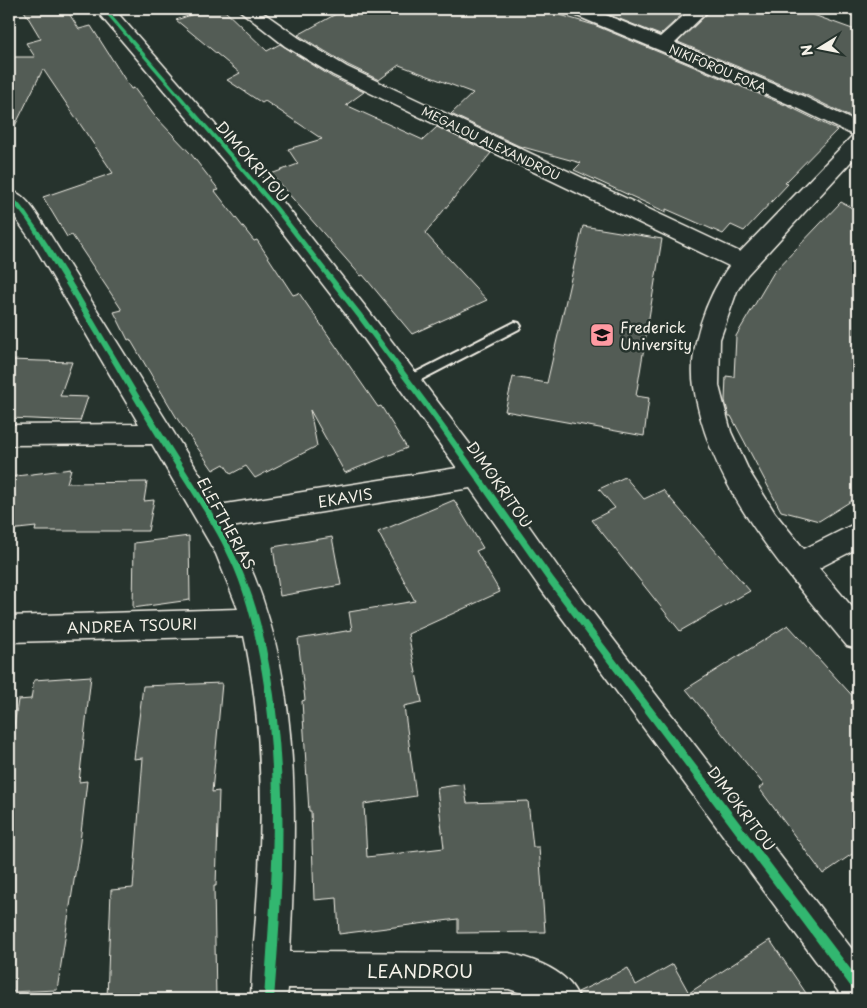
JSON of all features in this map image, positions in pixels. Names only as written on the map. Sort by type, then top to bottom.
[{"type":"street","name":"DIMOKRITOU","points":[[104,9],[275,207],[409,381],[550,579],[858,987]]},
{"type":"street","name":"MEGALOU ALEXANDROU","points":[[247,9],[292,42],[340,71],[743,263]]},
{"type":"street","name":"NIKIFOROU FOKA","points":[[576,9],[798,101],[858,131]]},
{"type":"street","points":[[663,44],[702,9]]},
{"type":"street","points":[[858,142],[743,263],[725,290],[718,306],[710,330],[706,360],[709,401],[720,440],[742,485],[758,511],[858,636]]},
{"type":"street","name":"ELEFTHERIAS","points":[[9,197],[39,235],[212,518],[247,590],[256,622],[272,705],[278,763],[277,872],[270,984]]},
{"type":"street","points":[[9,435],[159,434]]},
{"type":"street","name":"EKAVIS","points":[[212,518],[478,476]]},
{"type":"street","points":[[799,564],[825,553],[858,534]]},
{"type":"street","name":"ANDREA TSOURI","points":[[9,629],[256,622]]},
{"type":"street","name":"LEANDROU","points":[[270,984],[509,971],[543,982],[561,999]]},
{"type":"lane","points":[[409,381],[515,326]]},
{"type":"building","points":[[23,9],[66,9],[79,29],[91,26],[131,89],[134,88],[154,115],[191,154],[219,190],[215,191],[254,241],[257,240],[293,295],[299,293],[378,407],[381,406],[407,448],[345,473],[310,410],[317,446],[255,478],[246,466],[231,474],[224,464],[213,470],[178,420],[130,339],[128,340],[114,312],[122,310],[72,235],[67,237],[43,197],[113,173],[43,69],[9,138],[9,57],[35,57],[26,43],[41,39]]},
{"type":"building","points":[[209,9],[223,9],[267,51],[280,44],[332,77],[364,92],[346,105],[423,140],[437,127],[491,153],[425,233],[487,300],[412,334],[363,275],[361,276],[271,174],[298,164],[288,149],[322,139],[265,101],[262,103],[227,80],[240,73],[176,20]]},
{"type":"building","points":[[345,9],[540,9],[594,25],[790,107],[837,130],[785,183],[788,184],[744,231],[731,225],[723,234],[666,209],[666,212],[574,170],[581,163],[519,146],[451,114],[473,93],[399,65],[379,80],[348,65],[298,35]]},
{"type":"building","points":[[613,9],[688,9],[660,35],[607,14]]},
{"type":"building","points":[[712,9],[797,9],[858,31],[858,108],[850,117],[806,95],[678,42]]},
{"type":"building","points":[[841,202],[858,211],[856,498],[819,521],[781,511],[731,416],[729,416],[725,401],[726,376],[734,377],[736,336],[774,272]]},
{"type":"building","name":"Frederick University","points":[[583,226],[662,239],[636,396],[649,398],[644,436],[505,411],[513,377],[547,383]]},
{"type":"building","points":[[9,360],[72,362],[60,396],[88,397],[80,421],[9,418]]},
{"type":"building","points":[[71,469],[67,483],[147,482],[144,501],[154,500],[148,531],[35,531],[36,527],[9,530],[9,477]]},
{"type":"building","points":[[625,477],[644,499],[663,490],[750,591],[680,631],[592,520],[615,508],[599,489]]},
{"type":"building","points":[[454,500],[483,548],[476,551],[500,592],[408,634],[422,702],[404,706],[416,796],[364,804],[367,857],[444,848],[437,788],[464,784],[467,803],[528,801],[533,847],[539,847],[545,932],[458,933],[458,919],[339,934],[337,898],[314,900],[311,811],[309,811],[302,701],[305,700],[298,639],[352,630],[349,612],[415,601],[378,532]]},
{"type":"building","points":[[189,536],[190,600],[133,608],[134,543]]},
{"type":"building","points":[[332,537],[341,585],[280,596],[273,547]]},
{"type":"building","points":[[788,625],[858,702],[858,850],[823,874],[759,788],[764,785],[686,689]]},
{"type":"building","points":[[91,676],[79,782],[87,781],[80,842],[57,990],[9,992],[9,759],[18,700],[31,699],[34,680]]},
{"type":"building","points":[[222,683],[212,792],[219,791],[216,886],[214,886],[216,999],[107,999],[111,890],[133,888],[143,758],[134,759],[143,686]]},
{"type":"building","points":[[770,940],[810,999],[581,999],[578,992],[628,968],[636,985],[673,964],[689,993]]},
{"type":"cycle path","points":[[104,9],[275,207],[360,316],[433,414],[550,579],[858,987]]},
{"type":"cycle path","points":[[9,197],[17,204],[39,235],[206,509],[238,568],[249,597],[263,653],[275,739],[278,825],[277,869],[269,999]]},
{"type":"place","name":"Frederick University","points":[[602,335]]}]
